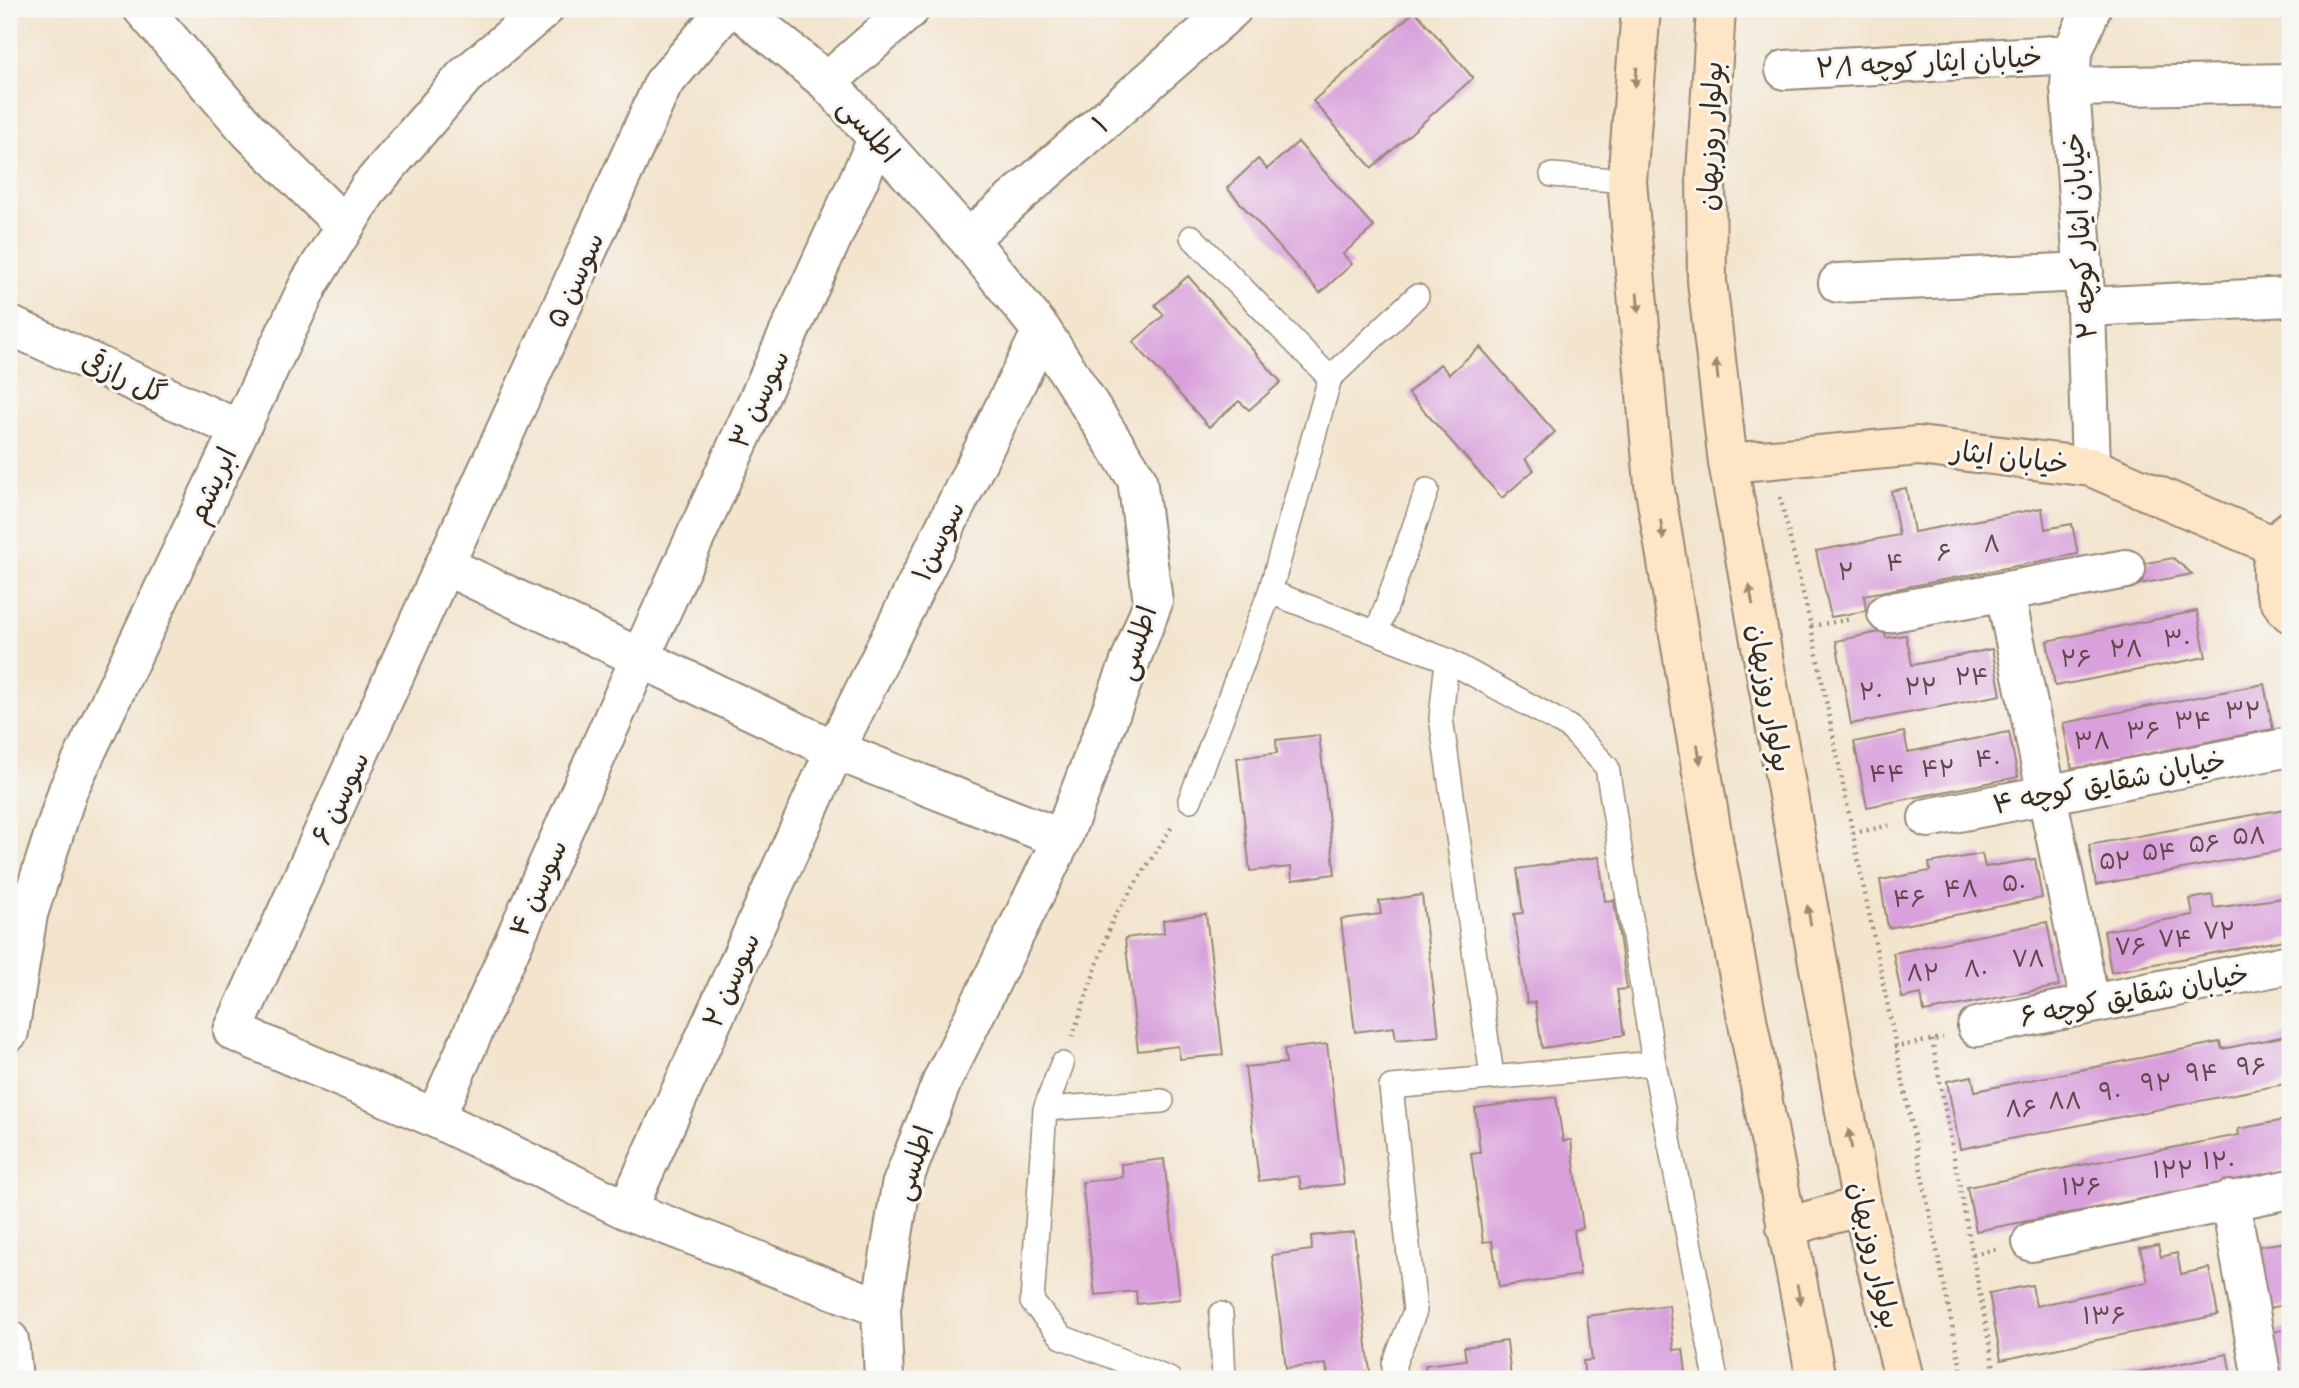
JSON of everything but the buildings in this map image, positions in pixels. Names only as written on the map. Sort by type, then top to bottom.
[{"type":"main road","points":[[1641,9],[1627,181],[1654,484],[1715,851],[1816,1379]]},
{"type":"main road","name":"بولوار روزبهان","points":[[1716,9],[1706,174],[1707,268],[1728,463],[1862,1206],[1904,1379]]},
{"type":"main road","name":"خیابان ایثار","points":[[1728,463],[1919,446],[2091,467],[2284,538]]},
{"type":"main road","points":[[2284,538],[2273,558],[2272,580],[2275,592],[2290,613]]},
{"type":"main road","points":[[1786,1227],[1862,1206]]},
{"type":"street","points":[[143,9],[250,132],[345,226]]},
{"type":"street","name":"ابریشم","points":[[9,1032],[28,914],[68,790],[310,282],[369,188],[464,77],[544,9]]},
{"type":"street","name":"۵ سوسن","points":[[446,566],[663,84],[727,9]]},
{"type":"street","name":"اطلسی","points":[[739,9],[827,82],[968,240],[1042,331],[1137,479],[1153,602],[1062,839],[943,1079],[901,1186],[881,1308],[884,1379]]},
{"type":"street","points":[[827,82],[910,9]]},
{"type":"street","name":"۱","points":[[968,240],[1232,9]]},
{"type":"street","name":"خیابان ایثار کوچه ۲","points":[[2091,9],[2071,71],[2085,290],[2091,467]]},
{"type":"street","name":"خیابان ایثار کوچه ۲/۱","points":[[1785,70],[2071,71],[2290,83]]},
{"type":"street","name":"سوسن ۳","points":[[640,658],[877,140]]},
{"type":"street","points":[[1838,283],[2290,296]]},
{"type":"street","name":"گل رازقی","points":[[9,325],[238,429]]},
{"type":"street","name":"سوسن۱","points":[[835,750],[1042,331]]},
{"type":"street","points":[[446,566],[835,750],[1062,839]]},
{"type":"street","name":"سوسن ۶","points":[[435,1118],[233,1031],[446,566]]},
{"type":"street","points":[[1887,613],[2126,569]]},
{"type":"street","points":[[2005,593],[2090,1003]]},
{"type":"street","name":"سوسن ۴","points":[[435,1118],[640,658]]},
{"type":"street","name":"خیابان شقایق کوچه ۴","points":[[1928,818],[2290,747]]},
{"type":"street","name":"سوسن ۲","points":[[627,1210],[835,750]]},
{"type":"street","name":"خیابان شقایق کوچه ۶","points":[[1977,1027],[2290,964]]},
{"type":"street","points":[[435,1118],[627,1210],[881,1308]]},
{"type":"street","points":[[2032,1242],[2290,1189]]},
{"type":"street","points":[[2230,1200],[2262,1379]]},
{"type":"street","points":[[9,1340],[13,1379]]},
{"type":"lane","points":[[1552,175],[1627,181]]},
{"type":"lane","points":[[1192,237],[1330,378]]},
{"type":"lane","points":[[1190,800],[1270,592],[1330,378],[1417,296]]},
{"type":"lane","points":[[1377,634],[1427,490]]},
{"type":"lane","points":[[1270,592],[1447,660],[1569,727],[1607,767],[1654,1063],[1716,1379]]},
{"type":"lane","points":[[1447,660],[1441,718],[1492,1076]]},
{"type":"lane","points":[[1394,1379],[1394,1364],[1415,1311],[1391,1087],[1654,1063]]},
{"type":"lane","points":[[1062,1064],[1045,1109],[1032,1302],[1062,1336],[1168,1379]]},
{"type":"lane","points":[[1045,1109],[1162,1101]]},
{"type":"lane","points":[[1221,1314],[1224,1379]]},
{"type":"path","points":[[1771,459],[1811,626],[1963,1379]]},
{"type":"path","points":[[1811,626],[1887,613]]},
{"type":"path","points":[[1062,1064],[1113,919],[1190,800]]},
{"type":"path","points":[[1894,1047],[1959,1035],[1977,1027]]},
{"type":"path","points":[[1932,1040],[1996,1379]]}]
